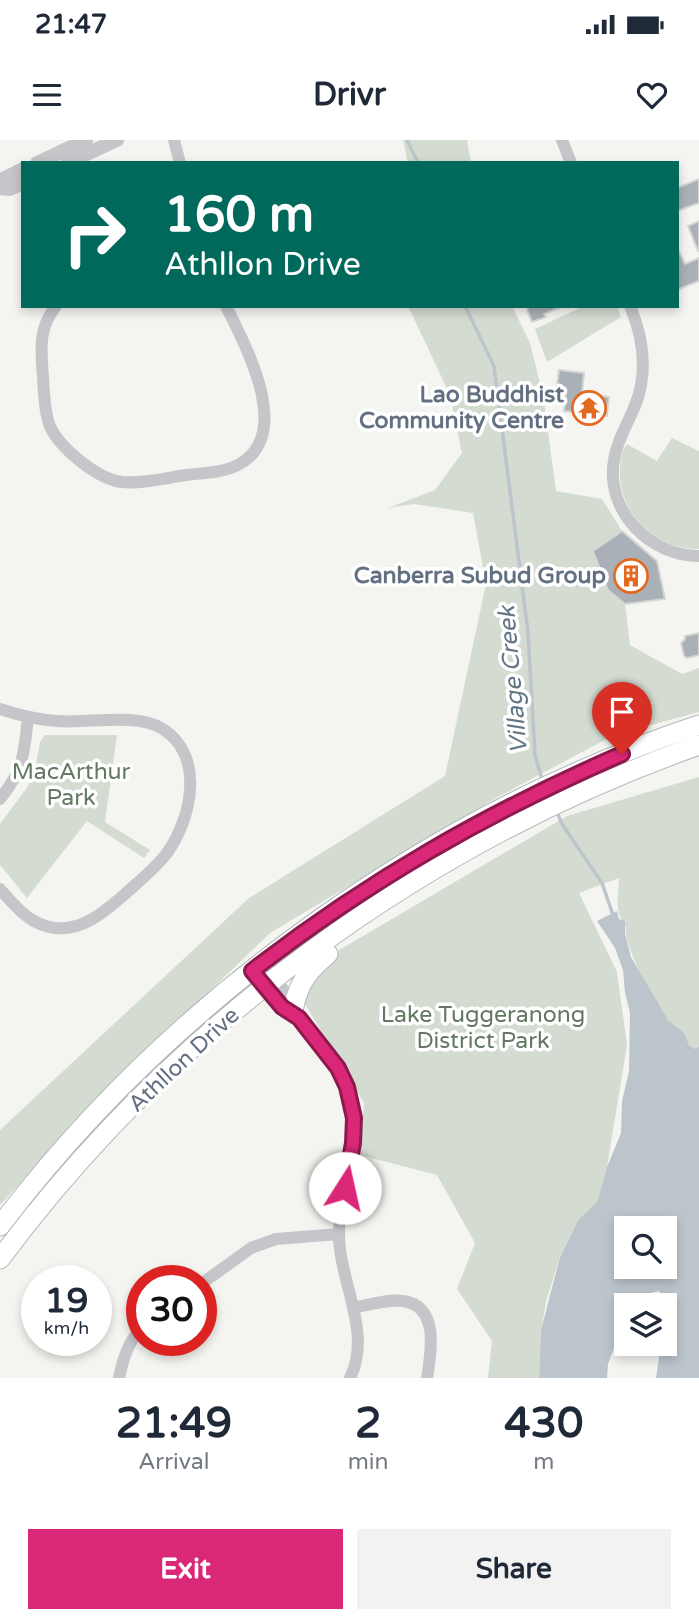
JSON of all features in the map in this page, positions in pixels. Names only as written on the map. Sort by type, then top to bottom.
[{"type":"main road","name":"Athllon Drive","points":[[0,1226],[52,1162],[112,1097],[169,1042],[315,923],[441,843],[527,797],[622,754],[699,725]]},
{"type":"main road","name":"Athllon Drive","points":[[0,1259],[98,1142],[174,1065],[270,983],[358,919],[434,870],[536,815],[624,774],[699,745]]},
{"type":"main road","points":[[296,1012],[297,991],[303,978],[358,919]]},
{"type":"street","points":[[41,161],[86,140]]},
{"type":"street","points":[[71,161],[117,140]]},
{"type":"street","points":[[174,140],[179,161]]},
{"type":"street","points":[[562,140],[570,161]]},
{"type":"street","points":[[21,171],[5,178],[0,186],[10,189],[21,184]]},
{"type":"street","points":[[54,308],[48,315],[41,336],[45,408],[50,424],[62,444],[91,469],[121,482],[138,482],[226,470],[243,462],[256,446],[262,431],[262,390],[258,372],[227,308]]},
{"type":"street","points":[[631,308],[640,334],[644,361],[638,400],[619,441],[613,462],[618,500],[635,528],[649,541],[680,555],[699,556]]},
{"type":"street","points":[[0,709],[58,722],[147,722],[162,728],[175,739],[187,758],[191,778],[188,805],[178,834],[155,867],[102,914],[87,923],[72,928],[41,924],[22,913],[0,889]]},
{"type":"street","points":[[0,799],[20,769],[27,717]]},
{"type":"street","points":[[258,967],[338,1068],[353,1107],[353,1143],[339,1234],[358,1335],[357,1354],[350,1378]]},
{"type":"street","points":[[217,1272],[251,1248],[276,1239],[339,1234]]},
{"type":"street","points":[[353,1308],[402,1301],[417,1308],[428,1322],[432,1335],[427,1378]]},
{"type":"street","points":[[119,1378],[126,1352]]},
{"type":"green space","points":[[403,140],[467,140],[471,161],[408,161]]},
{"type":"green space","points":[[409,308],[513,308],[530,343],[543,395],[556,491],[602,499],[622,531],[593,551],[608,590],[625,604],[630,645],[682,674],[699,668],[699,712],[614,735],[496,798],[270,933],[91,1106],[0,1205],[0,1130],[249,898],[445,776],[486,584],[473,513],[414,504],[388,508],[435,490],[462,453],[450,395]]},
{"type":"green space","points":[[580,308],[618,308],[621,317],[547,362],[535,329]]},
{"type":"green space","points":[[672,438],[699,451],[699,549],[670,544],[644,528],[627,504],[622,490],[620,463],[627,444],[657,461]]},
{"type":"green space","name":"MacArthur Park","points":[[45,735],[117,735],[105,822],[150,850],[144,858],[87,821],[27,898],[0,865],[0,824],[34,775],[40,742]]},
{"type":"green space","name":"Lake Tuggeranong District Park","points":[[699,777],[699,1046],[696,1049],[689,1046],[663,1013],[642,976],[618,910],[619,878],[579,893],[617,972],[627,1045],[607,1167],[597,1202],[578,1220],[560,1256],[546,1302],[541,1330],[539,1378],[488,1378],[492,1341],[457,1289],[475,1243],[437,1175],[360,1155],[364,1103],[290,979],[567,816]]},
{"type":"shaded area","points":[[617,911],[619,919],[625,921],[631,957],[668,1020],[685,1034],[689,1046],[696,1049],[699,1046],[699,1378],[656,1378],[659,1356],[677,1356],[677,1293],[659,1291],[614,1293],[614,1347],[608,1364],[607,1378],[539,1378],[541,1330],[560,1257],[578,1220],[597,1202],[621,1133],[622,1101],[629,1071],[630,1013],[623,970],[615,948],[597,921]]},
{"type":"building","points":[[699,179],[699,203],[679,210],[679,187]]},
{"type":"building","points":[[699,221],[699,251],[698,251],[688,226]]},
{"type":"building","points":[[679,251],[685,264],[699,258],[699,281],[679,289]]},
{"type":"building","points":[[559,308],[544,314],[546,317],[532,322],[527,310]]},
{"type":"building","points":[[559,370],[584,373],[582,393],[609,397],[607,416],[564,411],[566,391],[559,390],[557,385]]},
{"type":"building","name":"Canberra Subud Group","points":[[622,531],[657,561],[665,599],[625,604],[608,590],[593,551]]},
{"type":"building","points":[[699,633],[699,655],[687,658],[681,643],[685,636]]},
{"type":"waterway","name":"Village Creek","points":[[407,140],[417,161]]},
{"type":"waterway","name":"Village Creek","points":[[466,308],[494,366],[528,632],[535,755],[543,783]]},
{"type":"waterway","name":"Village Creek","points":[[557,812],[562,824],[602,883],[613,915]]},
{"type":"place","name":"Lao Buddhist Community Centre","points":[[589,408]]},
{"type":"place","name":"Canberra Subud Group","points":[[631,576]]},
{"type":"route","points":[[345,1188],[353,1143],[354,1118],[347,1087],[338,1068],[299,1018],[292,1016],[282,1007],[252,971],[315,923],[441,843],[527,797],[622,754]]}]
